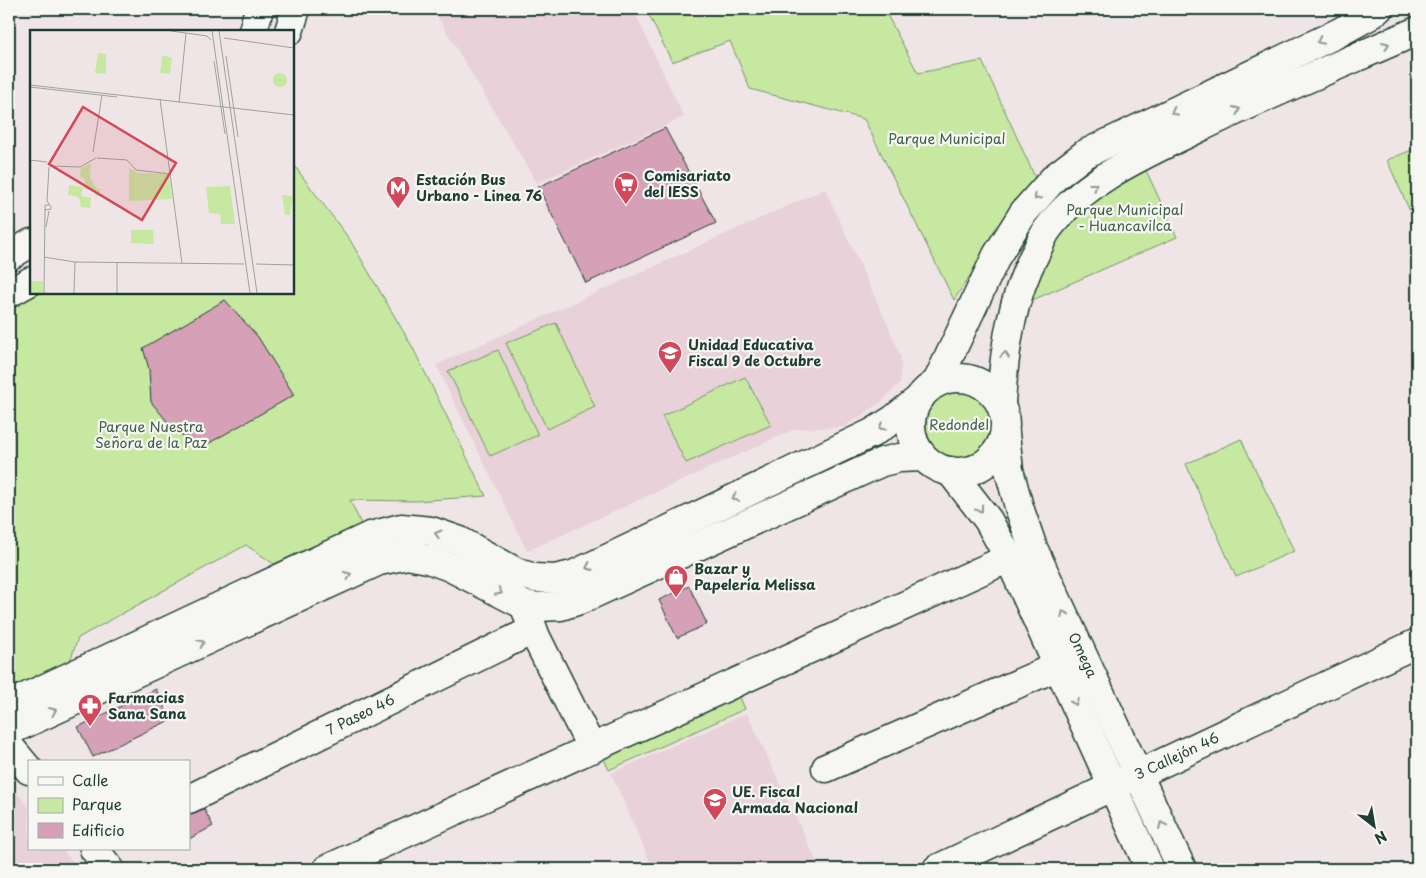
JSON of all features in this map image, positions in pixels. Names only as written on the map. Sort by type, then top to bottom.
[{"type":"street","points":[[253,30],[259,9]]},
{"type":"street","points":[[289,30],[296,9]]},
{"type":"street","points":[[1378,9],[1338,33],[1085,154],[1055,177],[1024,212],[997,255],[929,390],[913,412],[911,428],[915,443],[923,457],[936,466],[950,471],[965,471],[978,467],[990,459],[999,448],[1005,434],[1005,419],[1001,404],[1003,373],[1007,339],[1016,299],[1027,268],[1047,231],[1074,200],[1102,180],[1147,153],[1243,107],[1417,31]]},
{"type":"street","points":[[1411,9],[1417,14]]},
{"type":"street","points":[[9,256],[30,244]]},
{"type":"street","points":[[9,294],[30,281]]},
{"type":"street","points":[[9,705],[370,536],[401,528],[431,531],[460,541],[518,573],[535,578],[555,579],[573,575],[872,433],[894,420],[929,390],[950,379],[965,378],[980,383],[992,391],[1001,404]]},
{"type":"street","name":"Omega","points":[[1005,434],[1009,470],[1019,507],[1034,548],[1182,869]]},
{"type":"street","points":[[9,732],[379,561],[407,555],[428,558],[450,567],[524,605],[538,607],[561,606],[580,600],[882,462],[900,458],[923,457]]},
{"type":"street","name":"Omega","points":[[950,471],[988,520],[1009,558],[1150,869]]},
{"type":"street","points":[[327,869],[1009,558]]},
{"type":"street","points":[[524,605],[534,630],[592,749]]},
{"type":"street","name":"7 Paseo 46","points":[[190,799],[534,630]]},
{"type":"street","name":"3 Callejón 46","points":[[937,869],[1417,643]]},
{"type":"street","points":[[826,768],[1058,666]]},
{"type":"street","points":[[9,746],[28,769]]},
{"type":"street","points":[[95,850],[110,869]]},
{"type":"shaded area","points":[[433,9],[633,9],[684,117],[537,183]]},
{"type":"shaded area","name":"Unidad Educativa Fiscal 9 de Octubre","points":[[825,189],[901,358],[900,383],[880,403],[844,427],[795,429],[527,551],[436,365]]},
{"type":"shaded area","name":"UE. Fiscal Armada Nacional","points":[[747,713],[820,869],[653,869],[611,773]]},
{"type":"shaded area","points":[[9,783],[28,807],[28,850],[63,850],[79,869],[9,869]]},
{"type":"green space","name":"Parque Municipal","points":[[646,9],[884,9],[918,73],[982,61],[1035,177],[954,300],[864,119],[750,89],[730,41],[672,62]]},
{"type":"green space","points":[[1417,148],[1417,216],[1412,216],[1387,160]]},
{"type":"green space","name":"Parque Municipal - Huancavilca","points":[[1143,164],[1177,237],[1028,302],[1031,275],[1070,213]]},
{"type":"green space","name":"Parque Nuestra Señora de la Paz","points":[[294,165],[350,240],[413,348],[486,496],[416,501],[350,500],[361,524],[274,564],[246,545],[78,638],[70,661],[9,691],[9,311],[38,294],[294,294]]},
{"type":"green space","points":[[556,323],[595,407],[547,429],[506,343]]},
{"type":"green space","points":[[498,350],[538,435],[490,456],[448,371]]},
{"type":"green space","points":[[745,377],[771,425],[686,463],[662,416]]},
{"type":"green space","name":"Redondel","points":[[959,392],[972,395],[982,402],[989,412],[992,425],[989,438],[982,448],[972,455],[959,458],[946,455],[936,448],[929,438],[926,425],[929,412],[936,402],[946,395]]},
{"type":"green space","points":[[1241,439],[1294,551],[1236,577],[1186,464]]},
{"type":"green space","points":[[736,688],[745,709],[609,770],[599,749]]},
{"type":"building","name":"Comisariato del IESS","points":[[665,128],[716,223],[586,283],[538,187]]},
{"type":"building","points":[[225,300],[258,337],[294,395],[204,446],[176,432],[151,402],[149,369],[143,348]]},
{"type":"building","points":[[689,586],[707,624],[677,638],[659,600]]},
{"type":"building","points":[[156,689],[170,720],[93,757],[78,727]]},
{"type":"building","points":[[204,809],[213,826],[190,838],[190,814]]},
{"type":"place","name":"Comisariato del IESS","points":[[626,205]]},
{"type":"place","name":"Estación Bus Urbano - Linea 76","points":[[398,209]]},
{"type":"place","name":"Unidad Educativa Fiscal 9 de Octubre","points":[[670,374]]},
{"type":"place","name":"Bazar y Papelería Melissa","points":[[676,598]]},
{"type":"place","name":"Farmacias Sana Sana","points":[[90,727]]},
{"type":"place","name":"UE. Fiscal Armada Nacional","points":[[715,821]]}]
